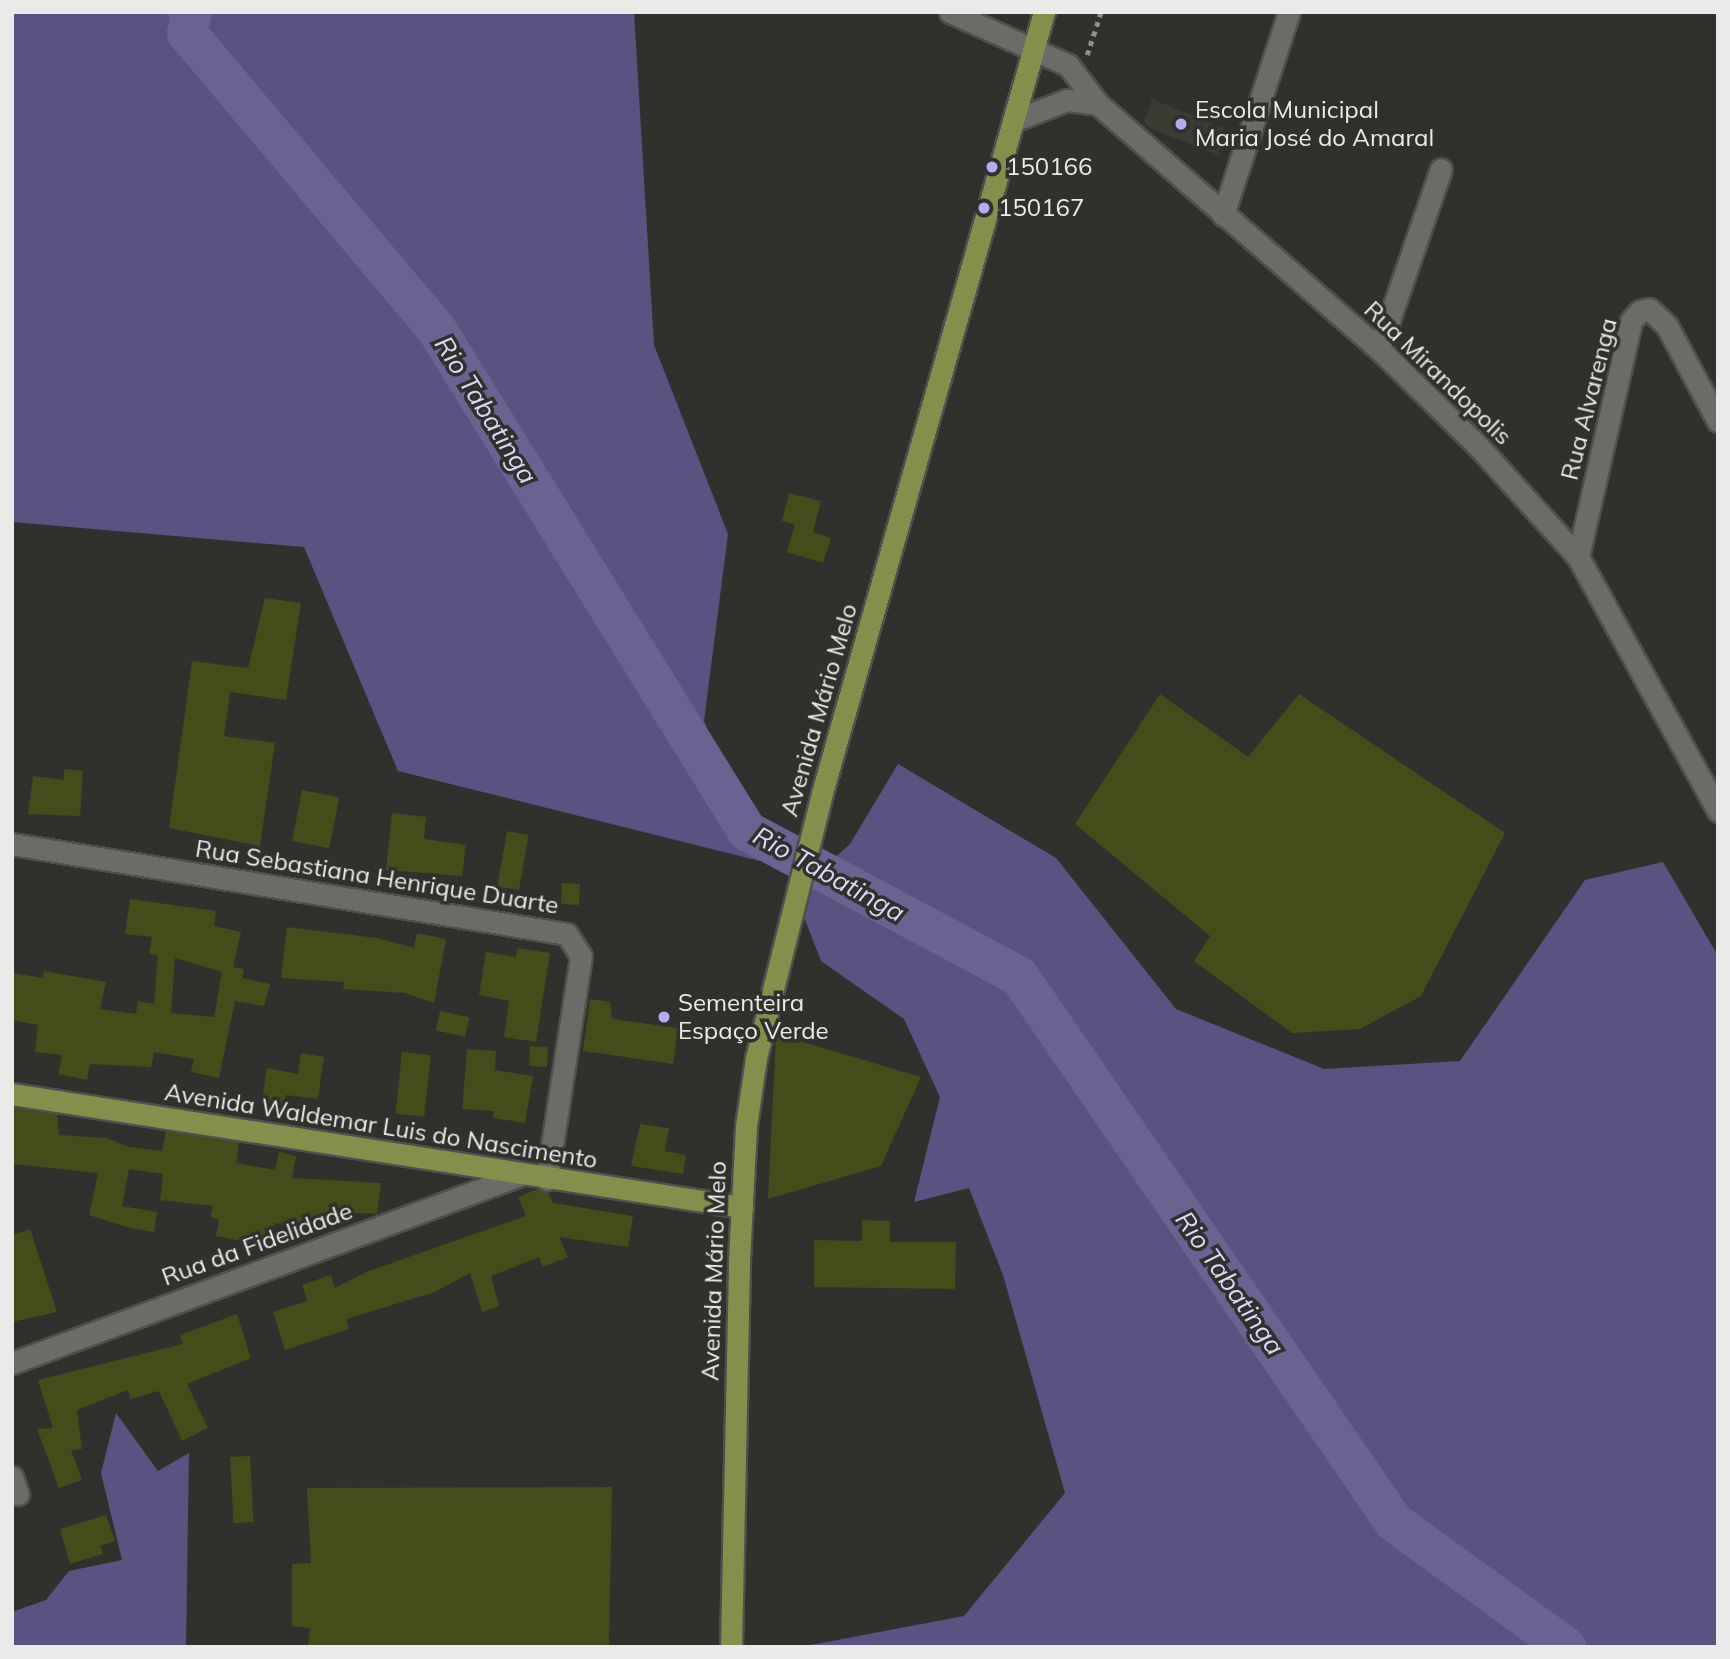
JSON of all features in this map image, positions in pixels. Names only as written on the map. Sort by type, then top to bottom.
[{"type":"main road","name":"Avenida Mário Melo","points":[[731,1647],[742,1207],[756,1058],[822,793],[1044,12]]},
{"type":"main road","name":"Avenida Waldemar Luis do Nascimento","points":[[12,1094],[520,1175],[742,1207]]},
{"type":"street","points":[[950,12],[991,22],[1033,50],[1081,76]]},
{"type":"street","points":[[1223,215],[1289,12]]},
{"type":"street","name":"Rua Mirandopolis","points":[[1081,76],[1098,104],[1379,349],[1578,557],[1718,811]]},
{"type":"street","points":[[1013,121],[1067,100],[1098,104]]},
{"type":"street","points":[[1379,349],[1441,169]]},
{"type":"street","name":"Rua Alvarenga","points":[[1578,557],[1631,321],[1640,311],[1649,309],[1667,326],[1718,421]]},
{"type":"street","points":[[1551,527],[1571,519],[1593,489]]},
{"type":"street","name":"Rua Sebastiana Henrique Duarte","points":[[12,844],[567,934],[581,956],[547,1179]]},
{"type":"street","name":"Rua da Fidelidade","points":[[12,1363],[520,1175]]},
{"type":"path","points":[[1081,76],[1101,12]]},
{"type":"shaded area","points":[[12,12],[634,12],[654,345],[728,534],[704,721],[760,861],[398,771],[304,547],[12,522]]},
{"type":"shaded area","name":"Escola Municipal Maria José do Amaral","points":[[1152,99],[1224,128],[1218,155],[1149,128],[1144,121]]},
{"type":"shaded area","points":[[898,764],[1056,858],[1176,1009],[1324,1069],[1460,1061],[1585,880],[1663,862],[1718,956],[1718,1647],[800,1647],[964,1616],[1065,1493],[1003,1275],[969,1188],[914,1202],[940,1097],[904,1019],[821,961],[795,894],[850,844]]},
{"type":"shaded area","points":[[116,1413],[158,1471],[189,1453],[186,1647],[12,1647],[12,1612],[46,1600],[69,1571],[122,1560],[101,1473]]},
{"type":"building","points":[[789,493],[821,501],[813,532],[831,538],[823,563],[787,552],[795,524],[782,521]]},
{"type":"building","points":[[265,598],[301,603],[286,700],[230,692],[224,736],[275,743],[260,846],[169,828],[192,661],[248,668]]},
{"type":"building","points":[[1160,694],[1248,757],[1299,694],[1505,833],[1421,996],[1360,1029],[1292,1033],[1194,961],[1210,936],[1075,824]]},
{"type":"building","points":[[64,769],[83,771],[80,816],[28,814],[33,776],[64,780]]},
{"type":"building","points":[[302,790],[339,797],[329,848],[292,841]]},
{"type":"building","points":[[392,813],[426,817],[424,839],[466,845],[462,876],[386,870]]},
{"type":"building","points":[[507,831],[529,835],[519,890],[497,886]]},
{"type":"building","points":[[562,883],[580,884],[579,905],[561,904]]},
{"type":"building","points":[[130,899],[216,911],[214,926],[241,932],[233,967],[244,969],[242,978],[270,984],[264,1006],[235,1001],[219,1078],[191,1072],[194,1059],[154,1052],[151,1067],[90,1064],[87,1080],[58,1074],[62,1055],[35,1052],[38,1025],[12,1020],[12,973],[43,978],[44,971],[106,982],[100,1009],[136,1014],[138,1001],[154,1004],[158,955],[149,954],[152,937],[125,934]],"holes":[[[175,958],[222,972],[214,1017],[171,1013]]]},
{"type":"building","points":[[287,927],[377,938],[414,948],[417,933],[446,939],[434,1003],[405,993],[343,989],[344,982],[281,978]]},
{"type":"building","points":[[517,948],[550,953],[536,1042],[504,1037],[509,1001],[479,995],[486,952],[516,957]]},
{"type":"building","points":[[590,999],[610,1002],[612,1019],[678,1028],[673,1064],[583,1051]]},
{"type":"building","points":[[440,1011],[469,1017],[465,1037],[436,1031]]},
{"type":"building","points":[[776,1034],[921,1077],[881,1166],[768,1199]]},
{"type":"building","points":[[530,1046],[548,1047],[547,1067],[529,1066]]},
{"type":"building","points":[[467,1049],[496,1051],[495,1070],[533,1076],[525,1123],[493,1118],[494,1111],[462,1109]]},
{"type":"building","points":[[402,1052],[431,1055],[424,1117],[396,1114]]},
{"type":"building","points":[[301,1053],[324,1057],[318,1099],[286,1095],[283,1110],[261,1106],[267,1068],[298,1074]]},
{"type":"building","points":[[12,1107],[57,1114],[59,1135],[106,1138],[129,1147],[162,1151],[166,1131],[239,1142],[236,1163],[275,1170],[279,1152],[296,1156],[292,1178],[381,1183],[377,1214],[336,1212],[333,1229],[275,1223],[269,1246],[216,1236],[219,1220],[210,1217],[213,1206],[160,1200],[163,1174],[129,1169],[122,1206],[157,1212],[154,1232],[130,1228],[89,1215],[98,1173],[12,1164]]},
{"type":"building","points":[[640,1124],[669,1128],[665,1151],[686,1155],[683,1174],[631,1166]]},
{"type":"building","points":[[538,1189],[548,1192],[553,1203],[633,1216],[628,1247],[559,1237],[568,1257],[543,1267],[539,1257],[491,1276],[499,1306],[482,1312],[470,1273],[435,1292],[346,1319],[349,1329],[285,1350],[273,1312],[307,1301],[302,1285],[331,1275],[335,1288],[369,1271],[526,1216],[518,1197]]},
{"type":"building","points":[[862,1220],[890,1221],[890,1242],[956,1242],[955,1289],[814,1287],[814,1240],[862,1241]]},
{"type":"building","points":[[30,1229],[57,1312],[12,1322],[12,1235]]},
{"type":"building","points":[[237,1314],[251,1358],[187,1384],[208,1428],[182,1441],[159,1391],[131,1399],[128,1390],[77,1410],[82,1449],[71,1450],[82,1480],[59,1488],[37,1429],[53,1428],[38,1380],[183,1344],[180,1335]]},
{"type":"building","points":[[250,1456],[253,1522],[233,1523],[230,1457]]},
{"type":"building","points":[[612,1487],[609,1647],[308,1647],[310,1628],[292,1626],[292,1564],[311,1563],[307,1488]]},
{"type":"building","points":[[106,1515],[115,1541],[100,1546],[103,1554],[70,1564],[60,1529]]},
{"type":"waterway","points":[[170,12],[187,33]]},
{"type":"waterway","name":"Rio Tabatinga","points":[[192,12],[187,33],[437,330],[747,831],[1019,976],[1394,1522],[1566,1647]]},
{"type":"place","name":"Escola Municipal Maria José do Amaral","points":[[1181,124]]},
{"type":"place","name":"150166","points":[[992,167]]},
{"type":"place","name":"150167","points":[[984,208]]},
{"type":"place","name":"Sementeira Espaço Verde","points":[[664,1017]]}]
